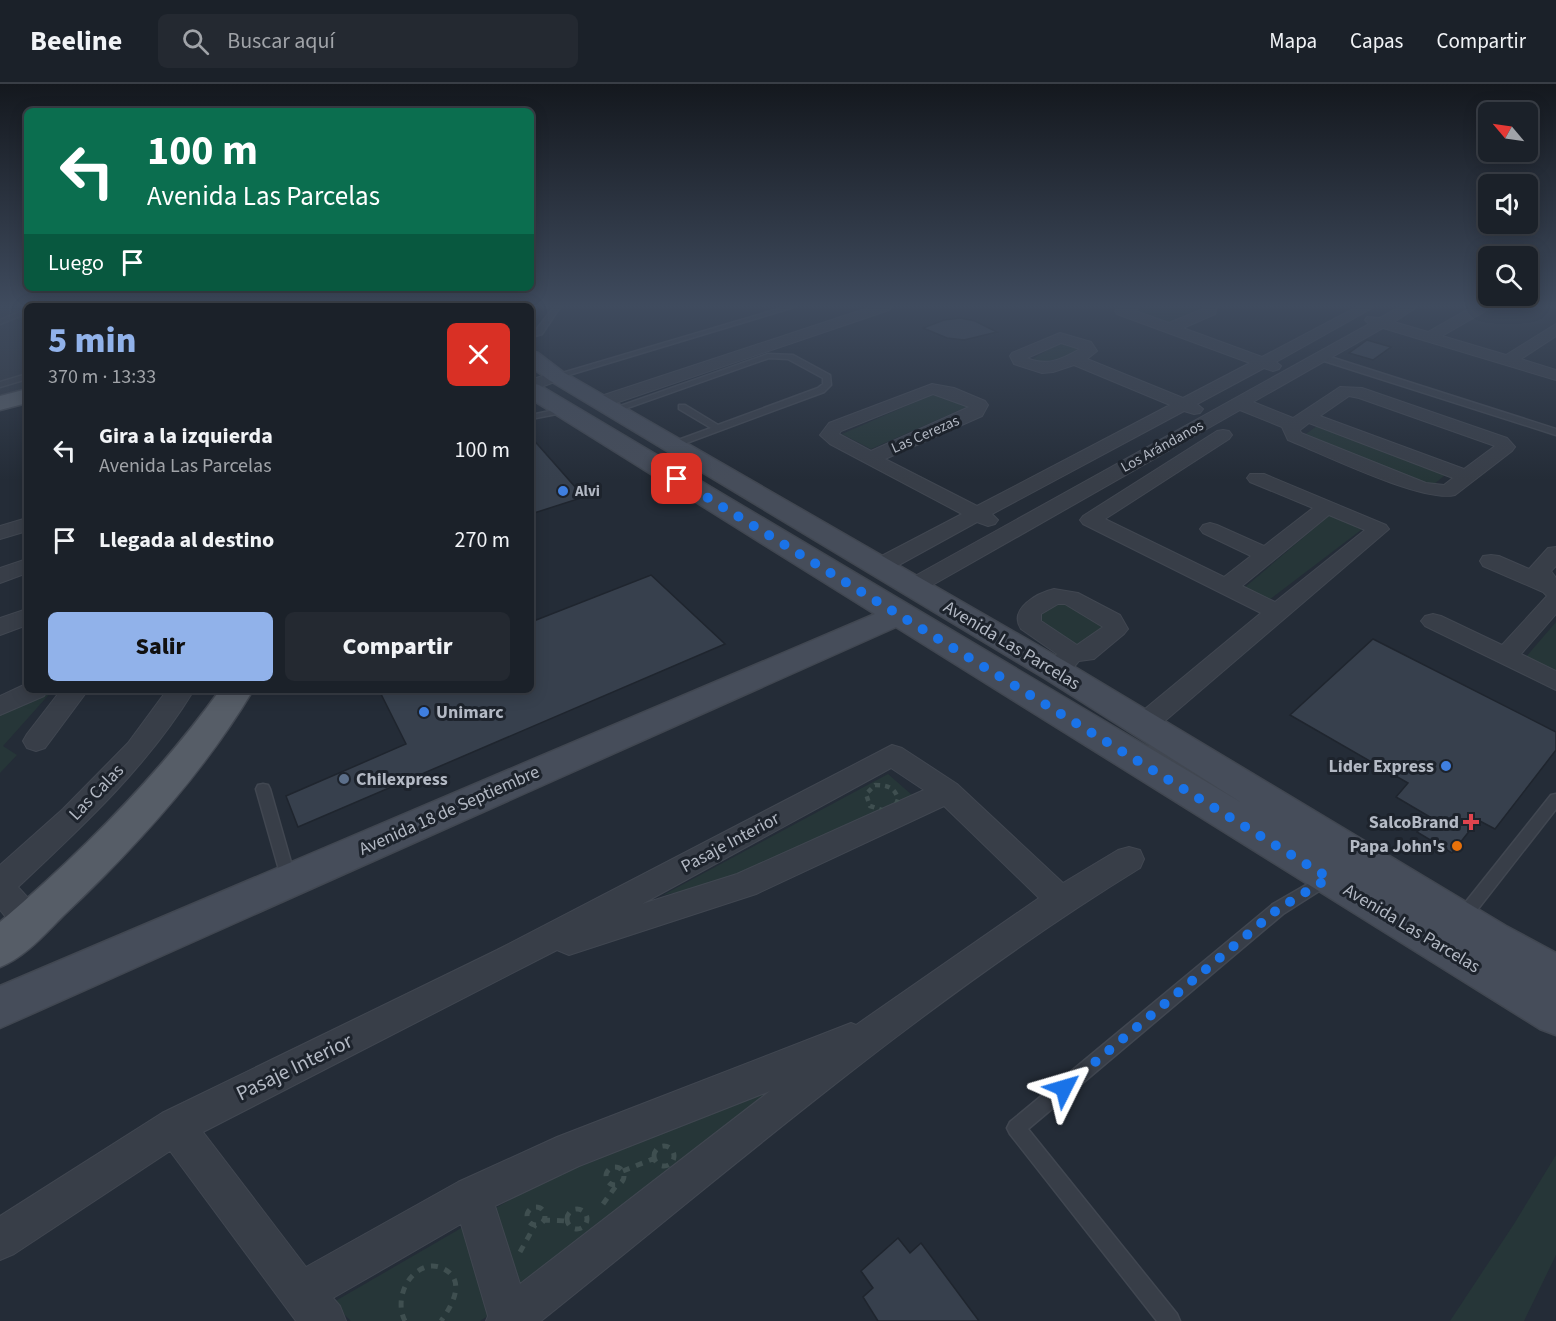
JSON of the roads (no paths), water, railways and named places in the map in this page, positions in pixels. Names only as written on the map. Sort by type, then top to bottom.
[{"type":"main road","name":"Avenida Las Parcelas","points":[[541,365],[556,376],[880,566],[906,600],[1065,662],[1143,725],[1460,920],[1556,975]]},
{"type":"main road","name":"Avenida Las Parcelas","points":[[534,392],[906,600],[1329,878],[1556,1014]]},
{"type":"main road","points":[[0,403],[24,397]]},
{"type":"main road","name":"Avenida 18 de Septiembre","points":[[0,1007],[289,880],[906,600]]},
{"type":"main road","points":[[0,948],[80,876],[159,794],[217,721],[235,693]]},
{"type":"street","points":[[607,406],[722,365]]},
{"type":"street","points":[[1088,365],[1183,405],[1218,426],[1090,520],[1277,612]]},
{"type":"street","name":"Los Arándanos","points":[[880,566],[1258,365]]},
{"type":"street","points":[[1271,365],[1293,372]]},
{"type":"street","name":"Los Arándanos","points":[[906,600],[1011,531],[1218,426],[1239,403],[1307,365]]},
{"type":"street","points":[[1521,365],[1556,375]]},
{"type":"street","points":[[534,385],[556,376]]},
{"type":"street","name":"Las Cerezas","points":[[871,458],[976,412],[979,405],[948,392],[932,389],[835,427],[830,435],[871,458],[1011,531]]},
{"type":"street","points":[[1353,391],[1501,442],[1506,447],[1467,477],[1448,491],[1422,488],[1294,436],[1290,428],[1346,392],[1353,391]]},
{"type":"street","points":[[1239,403],[1301,421],[1467,477]]},
{"type":"street","points":[[1143,725],[1380,529],[1257,478]]},
{"type":"street","points":[[1226,587],[1327,507]]},
{"type":"street","points":[[0,533],[24,525]]},
{"type":"street","points":[[1210,529],[1266,555]]},
{"type":"street","points":[[1554,593],[1539,571],[1556,553]]},
{"type":"street","points":[[1491,561],[1554,593]]},
{"type":"street","points":[[0,576],[24,567]]},
{"type":"street","points":[[1505,656],[1554,593]]},
{"type":"street","points":[[0,627],[24,617]]},
{"type":"street","points":[[1433,621],[1556,681]]},
{"type":"street","points":[[0,706],[28,693]]},
{"type":"street","points":[[36,741],[73,693]]},
{"type":"street","name":"Las Calas","points":[[0,886],[73,817],[137,750],[179,693]]},
{"type":"street","name":"Pasaje Interior","points":[[0,1240],[175,1126],[509,960],[892,755],[947,792],[1061,900]]},
{"type":"street","name":"Pasaje Interior","points":[[509,960],[745,885],[947,792]]},
{"type":"street","points":[[472,1196],[509,1320],[880,1028],[1061,900],[1129,859]]},
{"type":"street","points":[[0,886],[30,922]]},
{"type":"street","points":[[175,1126],[313,1308],[472,1196],[570,1150],[752,1081],[880,1028]]},
{"type":"lane","points":[[556,376],[594,365]]},
{"type":"lane","points":[[607,406],[740,365]]},
{"type":"lane","points":[[673,445],[821,390],[827,385],[828,377],[804,365]]},
{"type":"lane","points":[[1346,365],[1556,432]]},
{"type":"lane","points":[[0,385],[24,377]]},
{"type":"lane","points":[[682,407],[717,429]]},
{"type":"lane","points":[[534,416],[564,410]]},
{"type":"lane","points":[[263,789],[289,880]]},
{"type":"lane","points":[[1460,920],[1556,799]]},
{"type":"lane","points":[[1170,1321],[1016,1128],[1278,909],[1329,878]]},
{"type":"place","name":"Alvi","points":[[563,491]]},
{"type":"place","name":"Unimarc","points":[[424,712]]},
{"type":"place","name":"Lider Express","points":[[1446,766]]},
{"type":"place","name":"Chilexpress","points":[[344,779]]},
{"type":"place","name":"SalcoBrand","points":[[1471,822]]},
{"type":"place","name":"Papa John's","points":[[1457,846]]}]
